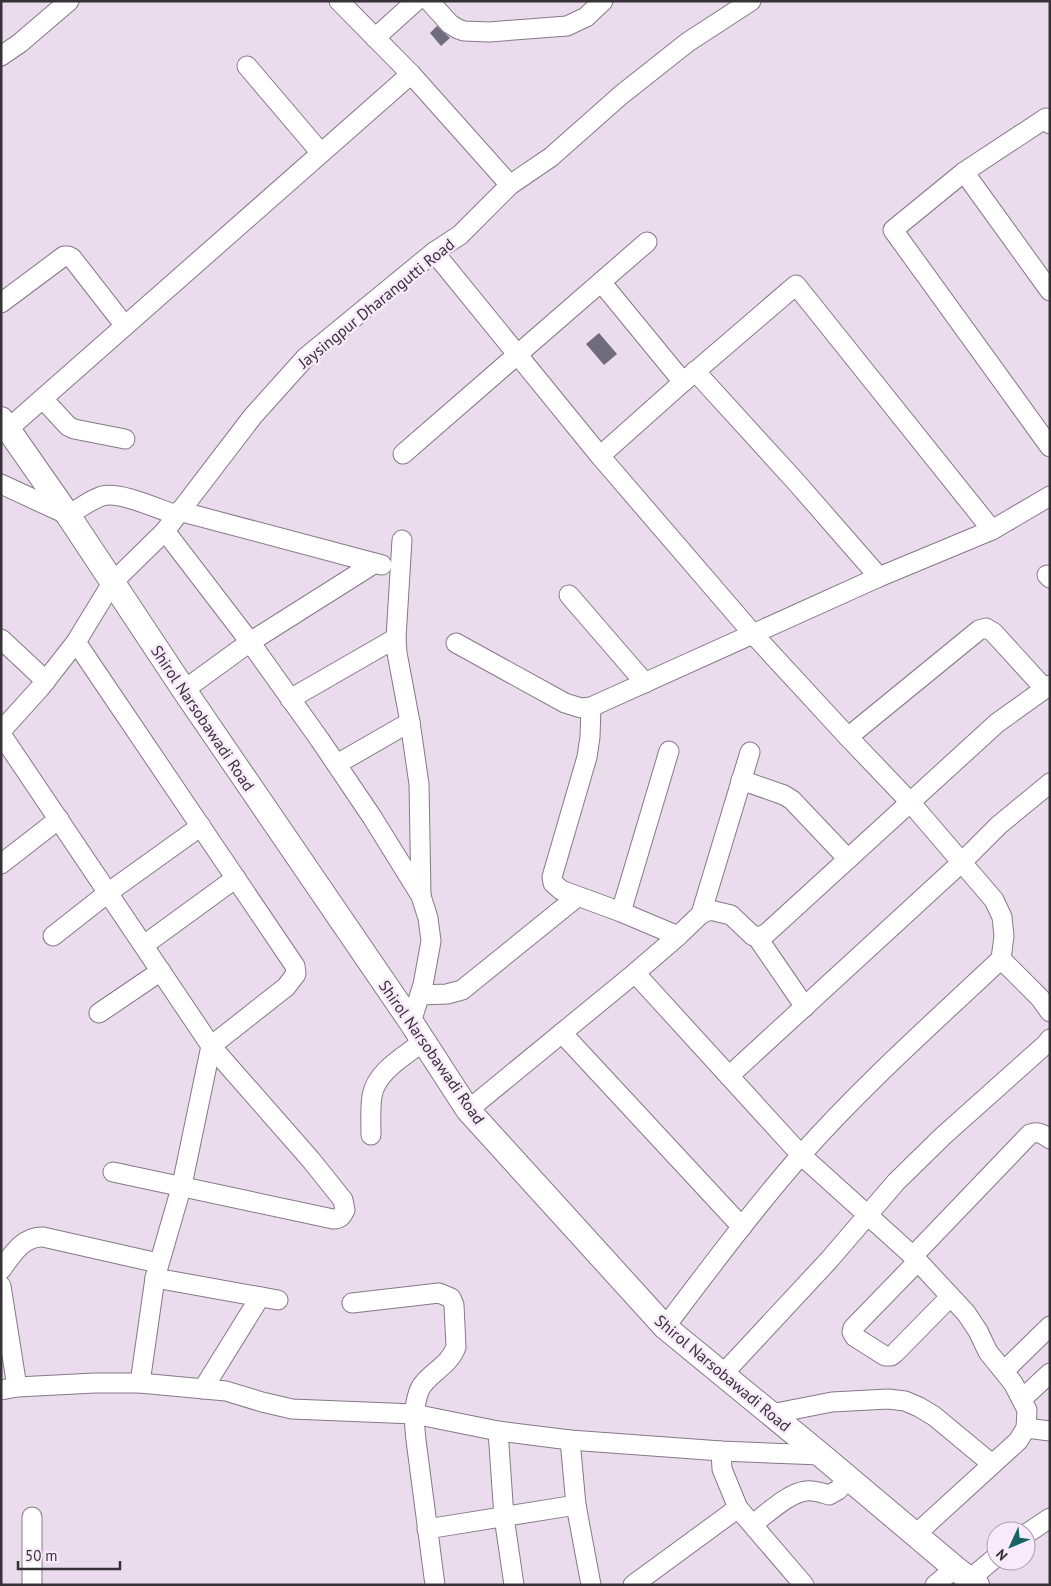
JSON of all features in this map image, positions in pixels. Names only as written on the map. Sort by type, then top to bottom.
[{"type":"main road","name":"Shirol Narsobawadi Road","points":[[5,424],[417,1031],[468,1110],[665,1327],[967,1578]]},
{"type":"street","points":[[1,56],[20,43],[69,1]]},
{"type":"street","points":[[339,1],[411,74],[510,185]]},
{"type":"street","points":[[375,38],[416,1]]},
{"type":"street","points":[[429,1],[450,24],[458,29],[489,32],[567,26],[586,18],[603,1]]},
{"type":"street","name":"Jaysingpur Dharangutti Road","points":[[1,732],[46,681],[76,642],[112,583],[165,530],[253,416],[306,357],[434,252],[460,235],[510,185],[551,157],[621,94],[688,42],[750,2]]},
{"type":"street","points":[[247,66],[321,153]]},
{"type":"street","points":[[5,424],[42,399],[411,74]]},
{"type":"street","points":[[1050,124],[1046,118],[964,172],[893,230],[1050,447]]},
{"type":"street","points":[[964,172],[1050,291]]},
{"type":"street","points":[[403,454],[647,242]]},
{"type":"street","points":[[434,252],[600,456],[754,635],[910,802],[994,900],[1002,917],[1004,936],[1001,959],[863,1089],[802,1155],[742,1227],[665,1327]]},
{"type":"street","points":[[1,303],[64,256],[68,256],[72,258],[126,326]]},
{"type":"street","points":[[601,282],[689,377],[797,484],[879,577]]},
{"type":"street","points":[[600,456],[796,285],[992,530]]},
{"type":"street","points":[[42,399],[68,426],[74,429],[125,439]]},
{"type":"street","points":[[1,484],[68,515],[96,498],[110,494],[400,569]]},
{"type":"street","points":[[456,643],[565,703],[581,708],[591,707],[879,577],[992,530],[1050,496]]},
{"type":"street","points":[[165,530],[250,642],[337,764],[421,896],[428,918],[432,941],[420,995],[417,1031],[374,1087],[371,1135]]},
{"type":"street","points":[[402,540],[396,638],[397,654],[419,784],[421,896]]},
{"type":"street","points":[[184,690],[250,642],[375,563]]},
{"type":"street","points":[[569,594],[645,683]]},
{"type":"street","points":[[757,937],[767,933],[997,723],[1047,687],[993,632],[986,628],[979,630],[848,737]]},
{"type":"street","points":[[290,699],[396,638]]},
{"type":"street","points":[[1,639],[46,681]]},
{"type":"street","points":[[76,642],[295,966],[296,974],[286,987],[211,1046],[182,1185],[156,1271],[140,1383]]},
{"type":"street","points":[[591,707],[587,757],[552,878],[553,883],[560,890],[621,912],[678,936]]},
{"type":"street","points":[[337,764],[410,722]]},
{"type":"street","points":[[1,732],[211,1046],[311,1160],[343,1200],[345,1210],[338,1219],[113,1172]]},
{"type":"street","points":[[621,912],[668,751]]},
{"type":"street","points":[[701,914],[750,752]]},
{"type":"street","points":[[741,780],[784,795],[792,800],[848,858]]},
{"type":"street","points":[[729,1076],[999,826],[1050,783]]},
{"type":"street","points":[[1,864],[60,819]]},
{"type":"street","points":[[53,936],[109,892],[201,826]]},
{"type":"street","points":[[144,945],[236,878]]},
{"type":"street","points":[[420,995],[447,994],[462,990],[577,897]]},
{"type":"street","points":[[468,1110],[635,973],[701,914],[710,910],[731,915],[753,936],[757,937],[805,1007]]},
{"type":"street","points":[[1001,959],[1040,998],[1050,1012]]},
{"type":"street","points":[[99,1013],[161,971]]},
{"type":"street","points":[[635,973],[802,1155],[915,1258],[973,1321],[988,1352],[1013,1383],[1022,1399],[1026,1410],[1026,1428],[1018,1441],[915,1535]]},
{"type":"street","points":[[562,1033],[742,1227]]},
{"type":"street","points":[[723,1374],[869,1215],[896,1182],[943,1136],[1050,1039]]},
{"type":"street","points":[[950,1296],[891,1356],[885,1356],[855,1337],[852,1332],[853,1328],[915,1258],[1030,1134],[1036,1132],[1044,1134],[1050,1139]]},
{"type":"street","points":[[1,1270],[20,1246],[35,1236],[156,1271],[269,1299],[203,1389]]},
{"type":"street","points":[[1,1286],[9,1388],[95,1382],[140,1383],[226,1391],[292,1409],[414,1414],[498,1431],[570,1440],[721,1451],[821,1455]]},
{"type":"street","points":[[352,1303],[439,1293],[451,1298],[454,1305],[456,1348],[449,1359],[421,1386],[414,1414],[435,1585]]},
{"type":"street","points":[[1004,1371],[1050,1326]]},
{"type":"street","points":[[1022,1399],[1050,1373]]},
{"type":"street","points":[[771,1414],[832,1402],[888,1399],[905,1401],[934,1416],[992,1464]]},
{"type":"street","points":[[1026,1428],[1050,1431]]},
{"type":"street","points":[[498,1431],[504,1517],[514,1585]]},
{"type":"street","points":[[570,1440],[576,1505],[591,1585]]},
{"type":"street","points":[[721,1451],[722,1469],[738,1508],[804,1585]]},
{"type":"street","points":[[752,1524],[795,1494],[808,1490],[829,1495],[838,1490],[849,1478]]},
{"type":"street","points":[[427,1529],[576,1505]]},
{"type":"street","points":[[633,1585],[738,1508]]},
{"type":"street","points":[[32,1517],[32,1585]]},
{"type":"street","points":[[1036,1527],[1050,1518]]},
{"type":"street","points":[[934,1585],[967,1578],[986,1564]]},
{"type":"building","points":[[437,26],[450,38],[441,46],[430,33]]},
{"type":"building","points":[[599,333],[617,354],[604,365],[586,344]]}]
